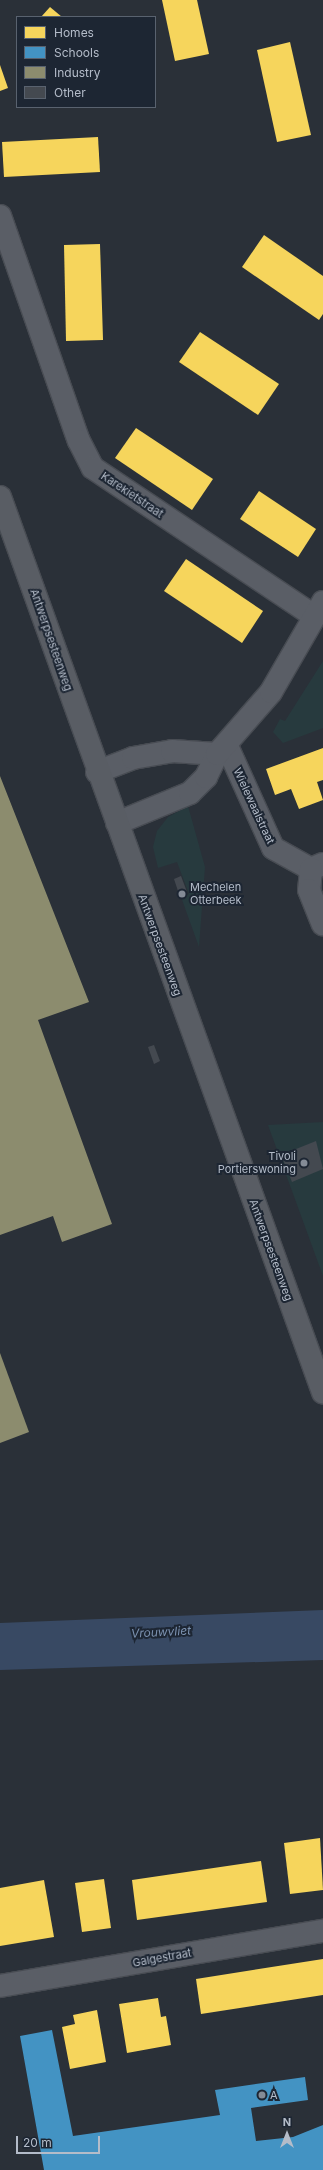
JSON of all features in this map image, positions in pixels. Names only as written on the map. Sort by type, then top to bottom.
[{"type":"main road","name":"Antwerpsesteenweg","points":[[0,497],[96,772],[117,823],[323,1392]]},
{"type":"street","name":"Karekietstraat","points":[[0,216],[79,441],[93,468],[318,609],[271,692],[222,750],[206,777],[190,793],[117,823]]},
{"type":"street","points":[[96,772],[133,758],[172,750],[222,750]]},
{"type":"street","name":"Wielewaalstraat","points":[[222,750],[273,848],[317,867],[309,890],[323,924]]},
{"type":"street","name":"Galgestraat","points":[[0,1986],[323,1931]]},
{"type":"green space","points":[[323,661],[323,728],[283,743],[273,732],[280,719],[285,721]]},
{"type":"green space","points":[[188,806],[205,867],[199,947],[181,897],[189,894],[177,862],[158,868],[153,847],[157,831],[168,817]]},
{"type":"green space","points":[[323,1122],[323,1276],[268,1125]]},
{"type":"water","name":"Vrouwvliet","points":[[323,1610],[323,1660],[0,1670],[0,1623]]},
{"type":"building: Homes","points":[[162,0],[197,0],[209,54],[175,61]]},
{"type":"building: Homes","points":[[50,7],[61,16],[42,16]]},
{"type":"building: Homes","points":[[290,42],[311,135],[277,142],[257,50]]},
{"type":"building: Homes","points":[[0,65],[8,88],[0,91]]},
{"type":"building: Homes","points":[[98,137],[100,172],[4,177],[2,142]]},
{"type":"building: Homes","points":[[264,235],[323,276],[323,314],[319,320],[242,267]]},
{"type":"building: Homes","points":[[100,244],[103,340],[66,341],[64,245]]},
{"type":"building: Homes","points":[[200,332],[279,384],[258,415],[179,362]]},
{"type":"building: Homes","points":[[136,428],[213,479],[192,510],[115,458]]},
{"type":"building: Homes","points":[[259,491],[316,529],[298,557],[240,519]]},
{"type":"building: Homes","points":[[186,559],[263,611],[242,643],[164,591]]},
{"type":"building: Homes","points":[[323,748],[323,780],[317,782],[323,800],[299,809],[291,789],[275,795],[266,769]]},
{"type":"building: Homes","points":[[320,1838],[323,1890],[290,1894],[284,1843]]},
{"type":"building: Homes","points":[[261,1861],[267,1902],[137,1920],[132,1880]]},
{"type":"building: Homes","points":[[104,1879],[111,1928],[82,1932],[75,1883]]},
{"type":"building: Homes","points":[[44,1880],[54,1937],[0,1946],[0,1888]]},
{"type":"building: Homes","points":[[323,1959],[323,1995],[201,2014],[196,1979]]},
{"type":"building: Homes","points":[[158,1998],[161,2017],[166,2016],[171,2045],[127,2053],[119,2004]]},
{"type":"building: Homes","points":[[97,2010],[106,2062],[70,2069],[62,2027],[75,2024],[73,2015]]},
{"type":"building: Schools","name":"A","points":[[52,2030],[73,2136],[220,2115],[215,2090],[305,2077],[308,2100],[251,2108],[256,2141],[293,2137],[323,2125],[323,2170],[44,2170],[20,2036]]},
{"type":"building: Industry","points":[[0,776],[89,1002],[38,1020],[112,1224],[62,1242],[53,1216],[0,1235]]},
{"type":"building: Industry","points":[[0,1353],[29,1432],[0,1443]]},
{"type":"building: Other","points":[[181,876],[187,892],[179,894],[174,879]]},
{"type":"building: Other","points":[[154,1045],[160,1061],[154,1064],[148,1047]]},
{"type":"building: Other","name":"Tivoli Portierswoning","points":[[316,1141],[323,1169],[292,1182],[281,1155]]},
{"type":"place","name":"Mechelen Otterbeek","points":[[182,894]]},
{"type":"place","name":"Tivoli Portierswoning","points":[[304,1163]]},
{"type":"place","name":"A","points":[[262,2095]]}]
